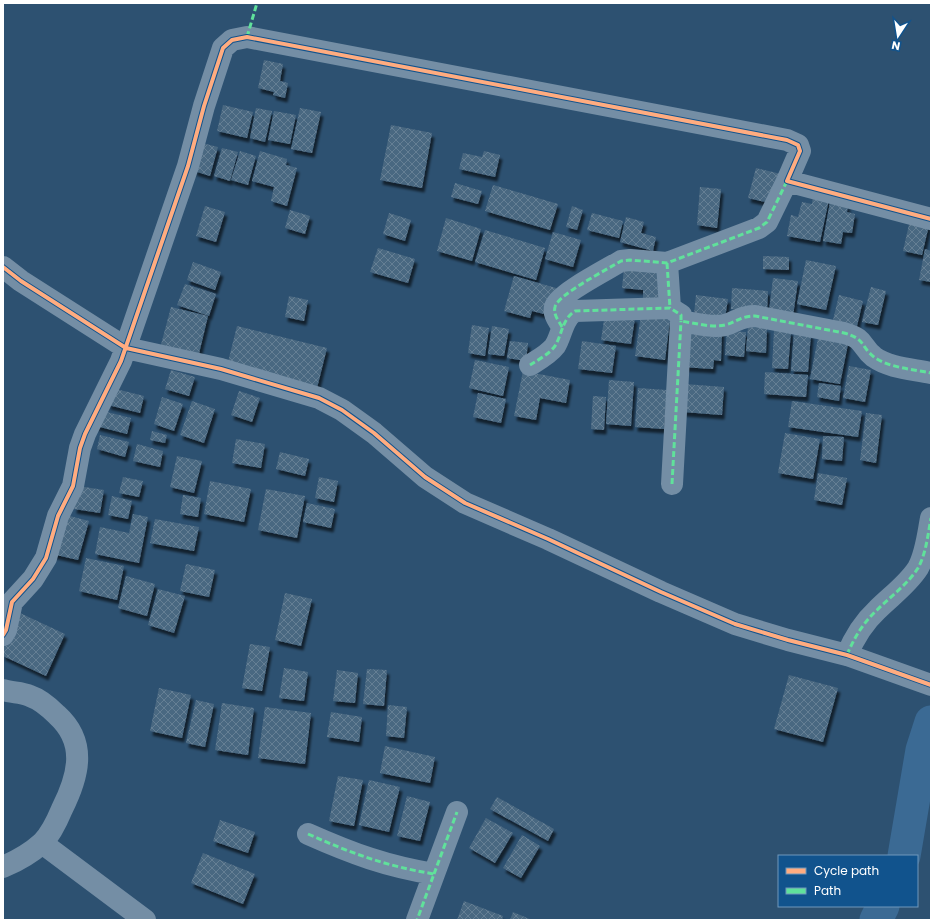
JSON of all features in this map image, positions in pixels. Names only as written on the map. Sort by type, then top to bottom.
[{"type":"street","points":[[3,635],[6,630],[12,602],[33,579],[46,558],[58,516],[73,486],[80,448],[85,434],[112,383],[126,348],[188,166],[204,106],[223,48],[232,40],[247,37],[787,140],[798,145],[800,151],[767,222],[759,228],[667,263],[630,260],[621,261],[560,298],[554,308],[555,315],[562,327]]},
{"type":"street","points":[[787,181],[931,219]]},
{"type":"street","points":[[667,263],[675,314],[672,484]]},
{"type":"street","points":[[3,267],[21,281],[126,348],[222,369],[319,398],[342,410],[374,433],[425,477],[465,504],[734,624],[847,655],[931,685]]},
{"type":"street","points":[[530,365],[555,345],[562,327],[570,314],[580,310],[675,314],[724,326],[741,317],[755,316],[855,336],[862,341],[873,356],[881,361],[931,372]]},
{"type":"street","points":[[847,655],[857,634],[865,623],[913,576],[922,560],[931,518]]},
{"type":"street","points":[[3,690],[30,696],[57,714],[70,731],[76,749],[78,763],[71,790],[60,815],[42,843],[24,856],[3,867]]},
{"type":"street","points":[[417,920],[457,812]]},
{"type":"street","points":[[308,834],[340,849],[376,862],[434,874]]},
{"type":"street","points":[[42,843],[145,920]]},
{"type":"building","points":[[264,60],[283,64],[280,81],[288,83],[285,98],[273,95],[274,92],[258,88]]},
{"type":"building","points":[[223,105],[253,112],[247,138],[217,131]]},
{"type":"building","points":[[256,108],[272,111],[265,142],[250,138]]},
{"type":"building","points":[[300,108],[321,112],[312,153],[291,149]]},
{"type":"building","points":[[274,111],[296,115],[290,144],[268,140]]},
{"type":"building","points":[[391,125],[432,133],[422,188],[380,180]]},
{"type":"building","points":[[202,143],[218,147],[210,176],[194,171]]},
{"type":"building","points":[[222,148],[238,152],[230,181],[214,176]]},
{"type":"building","points":[[240,151],[256,156],[248,185],[231,180]]},
{"type":"building","points":[[260,151],[287,159],[286,165],[297,168],[287,206],[271,201],[274,187],[252,181]]},
{"type":"building","points":[[484,151],[500,155],[495,177],[459,169],[463,153],[482,157]]},
{"type":"building","points":[[756,168],[781,174],[774,204],[748,198]]},
{"type":"building","points":[[455,183],[482,191],[478,204],[451,197]]},
{"type":"building","points":[[493,185],[558,204],[550,230],[485,211]]},
{"type":"building","points":[[700,187],[721,189],[717,228],[697,225]]},
{"type":"building","points":[[813,196],[829,199],[820,242],[787,236],[791,215],[798,217],[802,202],[812,204]]},
{"type":"building","points":[[830,202],[848,205],[847,212],[855,214],[852,233],[843,232],[841,244],[823,241]]},
{"type":"building","points":[[205,206],[225,212],[216,242],[196,236]]},
{"type":"building","points":[[572,206],[583,210],[577,230],[566,227]]},
{"type":"building","points":[[290,210],[310,216],[305,234],[285,228]]},
{"type":"building","points":[[389,213],[411,220],[405,241],[383,234]]},
{"type":"building","points":[[592,213],[623,221],[619,238],[587,230]]},
{"type":"building","points":[[626,217],[644,222],[641,233],[656,237],[653,251],[620,242]]},
{"type":"building","points":[[446,218],[481,229],[472,261],[437,251]]},
{"type":"building","points":[[910,220],[929,225],[922,255],[903,251]]},
{"type":"building","points":[[485,230],[545,248],[536,280],[475,262]]},
{"type":"building","points":[[553,232],[581,240],[573,267],[545,259]]},
{"type":"building","points":[[378,248],[415,259],[408,283],[370,272]]},
{"type":"building","points":[[925,249],[931,251],[931,282],[919,280]]},
{"type":"building","points":[[763,256],[789,257],[789,270],[763,269]]},
{"type":"building","points":[[806,260],[836,266],[826,310],[797,304]]},
{"type":"building","points":[[193,262],[221,272],[215,290],[187,280]]},
{"type":"building","points":[[664,267],[662,300],[643,298],[643,290],[622,288],[624,268]]},
{"type":"building","points":[[514,276],[556,288],[548,315],[532,311],[530,318],[504,311]]},
{"type":"building","points":[[773,278],[798,281],[793,316],[769,312]]},
{"type":"building","points":[[185,284],[216,294],[209,316],[177,305]]},
{"type":"building","points":[[871,287],[886,291],[878,325],[862,322]]},
{"type":"building","points":[[732,288],[768,291],[767,312],[731,309]]},
{"type":"building","points":[[696,295],[728,299],[725,318],[694,314]]},
{"type":"building","points":[[839,295],[863,301],[857,326],[833,320]]},
{"type":"building","points":[[289,296],[308,300],[304,321],[285,317]]},
{"type":"building","points":[[171,307],[208,316],[197,362],[159,352]]},
{"type":"building","points":[[605,313],[635,318],[631,344],[601,340]]},
{"type":"building","points":[[641,315],[670,320],[665,360],[635,356]]},
{"type":"building","points":[[472,325],[489,328],[485,356],[468,353]]},
{"type":"building","points":[[237,326],[327,348],[317,388],[227,366]]},
{"type":"building","points":[[492,326],[509,329],[504,356],[488,354]]},
{"type":"building","points":[[685,327],[722,329],[721,361],[714,360],[713,369],[682,367]]},
{"type":"building","points":[[748,327],[767,328],[766,353],[746,351]]},
{"type":"building","points":[[774,330],[791,331],[788,369],[772,368]]},
{"type":"building","points":[[727,331],[746,332],[744,357],[725,355]]},
{"type":"building","points":[[794,333],[811,334],[808,372],[791,371]]},
{"type":"building","points":[[819,333],[849,339],[840,384],[810,379]]},
{"type":"building","points":[[510,341],[528,343],[526,361],[507,358]]},
{"type":"building","points":[[582,341],[616,346],[612,373],[578,369]]},
{"type":"building","points":[[475,360],[509,367],[503,396],[469,388]]},
{"type":"building","points":[[849,366],[871,370],[865,402],[843,398]]},
{"type":"building","points":[[171,370],[195,377],[189,396],[165,389]]},
{"type":"building","points":[[523,371],[570,380],[566,403],[540,398],[536,420],[514,416]]},
{"type":"building","points":[[765,372],[808,375],[806,397],[764,394]]},
{"type":"building","points":[[609,380],[634,382],[631,426],[606,424]]},
{"type":"building","points":[[819,383],[841,386],[839,401],[817,397]]},
{"type":"building","points":[[685,384],[724,387],[722,415],[683,412]]},
{"type":"building","points":[[112,388],[144,396],[140,413],[108,405]]},
{"type":"building","points":[[638,388],[667,390],[664,429],[635,427]]},
{"type":"building","points":[[239,391],[260,398],[252,422],[231,415]]},
{"type":"building","points":[[478,393],[506,399],[501,423],[473,417]]},
{"type":"building","points":[[593,396],[606,397],[604,430],[591,429]]},
{"type":"building","points":[[162,397],[183,404],[174,431],[154,424]]},
{"type":"building","points":[[192,401],[215,409],[204,443],[180,435]]},
{"type":"building","points":[[792,401],[862,411],[858,437],[788,427]]},
{"type":"building","points":[[99,410],[131,418],[127,434],[96,426]]},
{"type":"building","points":[[866,413],[882,415],[876,463],[860,460]]},
{"type":"building","points":[[152,431],[167,435],[165,443],[150,440]]},
{"type":"building","points":[[785,433],[820,439],[813,479],[778,473]]},
{"type":"building","points":[[100,435],[129,442],[125,457],[97,449]]},
{"type":"building","points":[[823,436],[844,437],[842,461],[822,459]]},
{"type":"building","points":[[236,439],[265,444],[261,468],[232,463]]},
{"type":"building","points":[[137,444],[163,451],[160,467],[133,461]]},
{"type":"building","points":[[280,452],[309,459],[305,476],[276,469]]},
{"type":"building","points":[[177,456],[202,461],[194,493],[170,487]]},
{"type":"building","points":[[818,473],[847,478],[842,505],[814,500]]},
{"type":"building","points":[[123,477],[143,481],[139,497],[119,493]]},
{"type":"building","points":[[319,477],[338,481],[334,502],[315,498]]},
{"type":"building","points":[[210,481],[251,489],[244,522],[204,514]]},
{"type":"building","points":[[78,486],[104,490],[100,513],[74,509]]},
{"type":"building","points":[[266,489],[305,496],[297,538],[258,530]]},
{"type":"building","points":[[183,495],[201,498],[198,517],[180,514]]},
{"type":"building","points":[[112,496],[132,501],[128,519],[108,515]]},
{"type":"building","points":[[307,503],[335,509],[331,528],[303,522]]},
{"type":"building","points":[[62,514],[89,521],[78,560],[52,554]]},
{"type":"building","points":[[133,514],[148,517],[139,563],[95,554],[100,527],[129,533]]},
{"type":"building","points":[[155,519],[199,527],[194,551],[150,543]]},
{"type":"building","points":[[86,558],[124,566],[117,600],[79,591]]},
{"type":"building","points":[[186,564],[215,570],[209,597],[180,591]]},
{"type":"building","points":[[126,576],[155,584],[147,616],[118,608]]},
{"type":"building","points":[[158,589],[185,596],[174,633],[148,625]]},
{"type":"building","points":[[285,593],[312,599],[301,646],[275,640]]},
{"type":"building","points":[[20,613],[65,634],[46,676],[3,656],[3,649]]},
{"type":"building","points":[[250,644],[270,647],[262,691],[242,688]]},
{"type":"building","points":[[284,668],[308,672],[304,701],[279,698]]},
{"type":"building","points":[[367,669],[387,670],[384,706],[363,704]]},
{"type":"building","points":[[337,670],[358,673],[355,703],[333,701]]},
{"type":"building","points":[[789,675],[838,688],[823,742],[774,729]]},
{"type":"building","points":[[159,688],[191,695],[182,738],[150,731]]},
{"type":"building","points":[[196,700],[214,704],[205,747],[186,743]]},
{"type":"building","points":[[222,703],[254,708],[248,755],[215,750]]},
{"type":"building","points":[[388,705],[407,707],[404,738],[386,736]]},
{"type":"building","points":[[265,707],[311,713],[305,764],[258,758]]},
{"type":"building","points":[[331,712],[362,717],[359,742],[327,737]]},
{"type":"building","points":[[385,746],[435,757],[430,783],[380,773]]},
{"type":"building","points":[[338,776],[363,780],[354,826],[329,821]]},
{"type":"building","points":[[369,780],[400,787],[389,832],[359,825]]},
{"type":"building","points":[[407,796],[430,802],[420,841],[397,836]]},
{"type":"building","points":[[497,797],[554,829],[548,841],[490,809]]},
{"type":"building","points":[[486,818],[513,833],[495,863],[469,848]]},
{"type":"building","points":[[220,820],[255,832],[248,853],[213,841]]},
{"type":"building","points":[[522,835],[540,846],[521,878],[503,868]]},
{"type":"building","points":[[203,853],[255,874],[243,904],[191,883]]},
{"type":"building","points":[[464,901],[503,916],[502,920],[457,920]]},
{"type":"building","points":[[513,912],[532,920],[510,920]]},
{"type":"waterway","points":[[904,855],[922,750],[931,722]]},
{"type":"waterway","points":[[876,920],[882,907]]},
{"type":"marked path","points":[[247,37],[257,3]]},
{"type":"marked path","points":[[562,327],[556,315],[555,307],[558,302],[573,289],[621,261],[630,260],[667,263],[759,228],[767,222],[787,181]]},
{"type":"marked path","points":[[667,263],[670,308]]},
{"type":"marked path","points":[[530,365],[553,349],[567,318],[575,311],[670,308],[681,315],[681,321],[703,325],[720,326],[742,318],[755,316],[844,333],[859,340],[870,353],[880,361],[901,368],[931,373]]},
{"type":"marked path","points":[[672,484],[681,321]]},
{"type":"marked path","points":[[847,655],[867,620],[904,585],[918,568],[925,550],[931,518]]},
{"type":"marked path","points":[[434,874],[457,812]]},
{"type":"marked path","points":[[308,834],[340,848],[385,863],[434,874],[417,920]]},
{"type":"cycle path","points":[[3,635],[6,630],[12,602],[33,579],[46,558],[58,516],[73,486],[80,448],[85,434],[121,361],[188,166],[204,106],[223,48],[232,40],[247,37],[787,140],[798,145],[800,151],[787,181],[931,219]]},
{"type":"cycle path","points":[[3,267],[21,281],[126,348],[221,369],[319,398],[342,410],[374,433],[425,477],[465,503],[548,539],[661,592],[735,624],[788,640],[847,655],[931,685]]}]
